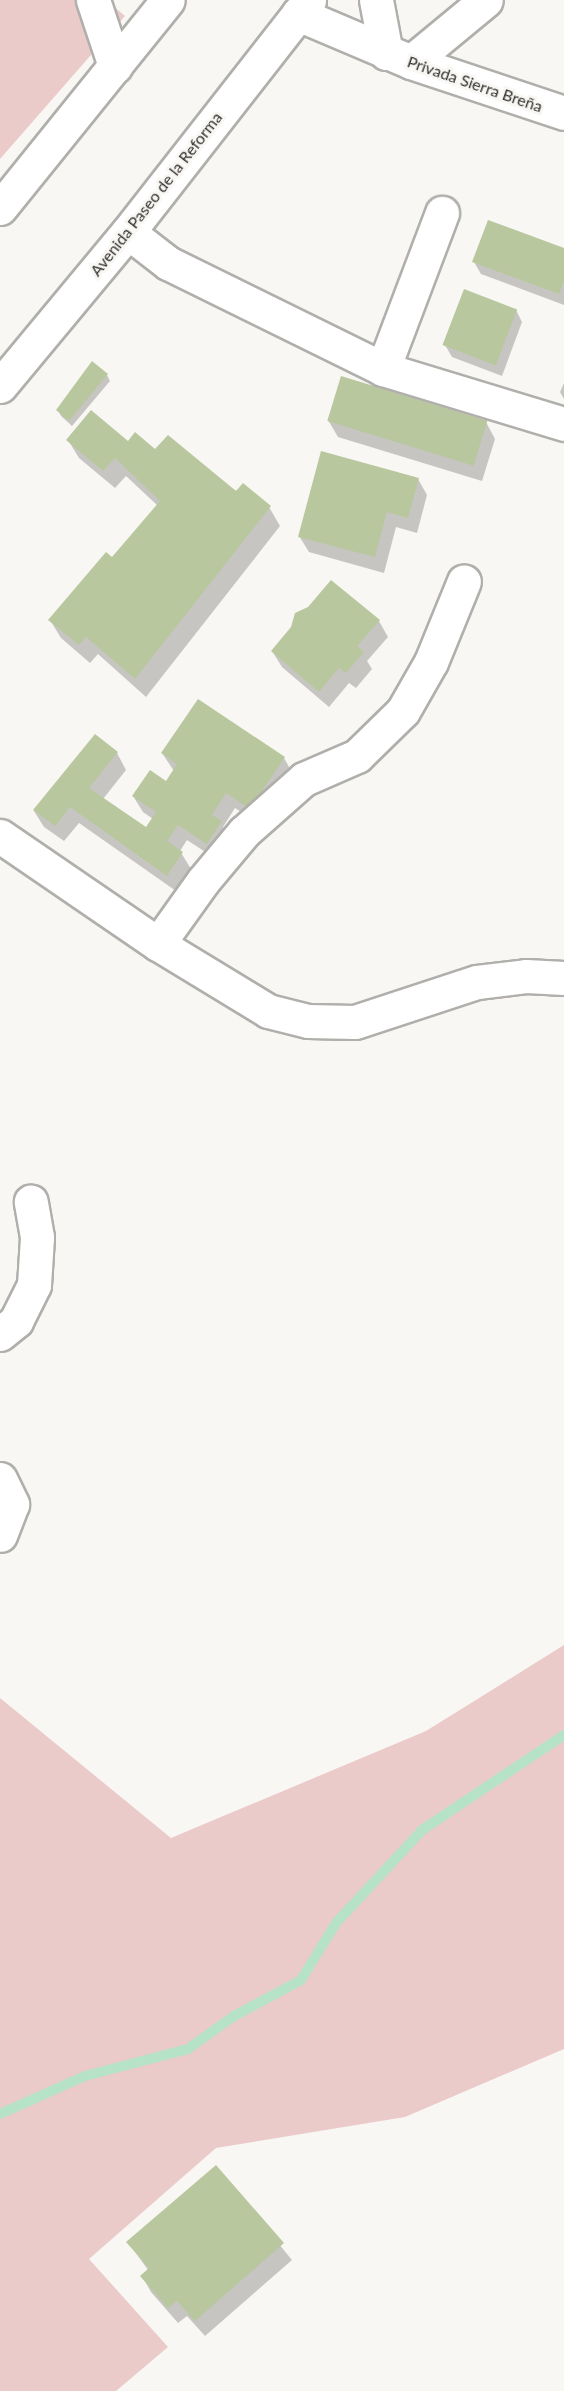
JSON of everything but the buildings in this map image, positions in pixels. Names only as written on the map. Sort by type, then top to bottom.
[{"type":"street","points":[[93,0],[115,66]]},
{"type":"street","points":[[0,208],[167,0]]},
{"type":"street","name":"Privada Sierra Breña","points":[[376,0],[398,57]]},
{"type":"street","points":[[398,57],[486,0]]},
{"type":"street","name":"Privada Sierra Breña","points":[[303,7],[398,57],[564,113]]},
{"type":"street","name":"Avenida Paseo de la Reforma","points":[[0,386],[128,231],[303,7]]},
{"type":"street","points":[[383,369],[442,213]]},
{"type":"street","points":[[128,231],[168,263],[383,369],[564,424]]},
{"type":"street","points":[[158,944],[203,881],[244,832],[304,779],[357,756],[403,711],[431,662],[464,581]]},
{"type":"street","points":[[0,836],[158,944],[268,1011],[308,1021],[355,1022],[477,982],[526,976],[564,978]]},
{"type":"street","points":[[0,1334],[16,1321],[34,1285],[37,1237],[31,1202]]},
{"type":"street","points":[[0,1479],[12,1504],[0,1535]]},
{"type":"shaded area","points":[[0,0],[106,0],[125,16],[0,159]]},
{"type":"shaded area","points":[[564,1645],[564,2049],[405,2117],[216,2148],[89,2259],[168,2347],[116,2391],[0,2391],[0,1698],[171,1838],[426,1731]]},
{"type":"waterway","points":[[0,2114],[85,2076],[188,2049],[234,2016],[301,1980],[336,1923],[422,1830],[564,1735]]}]
